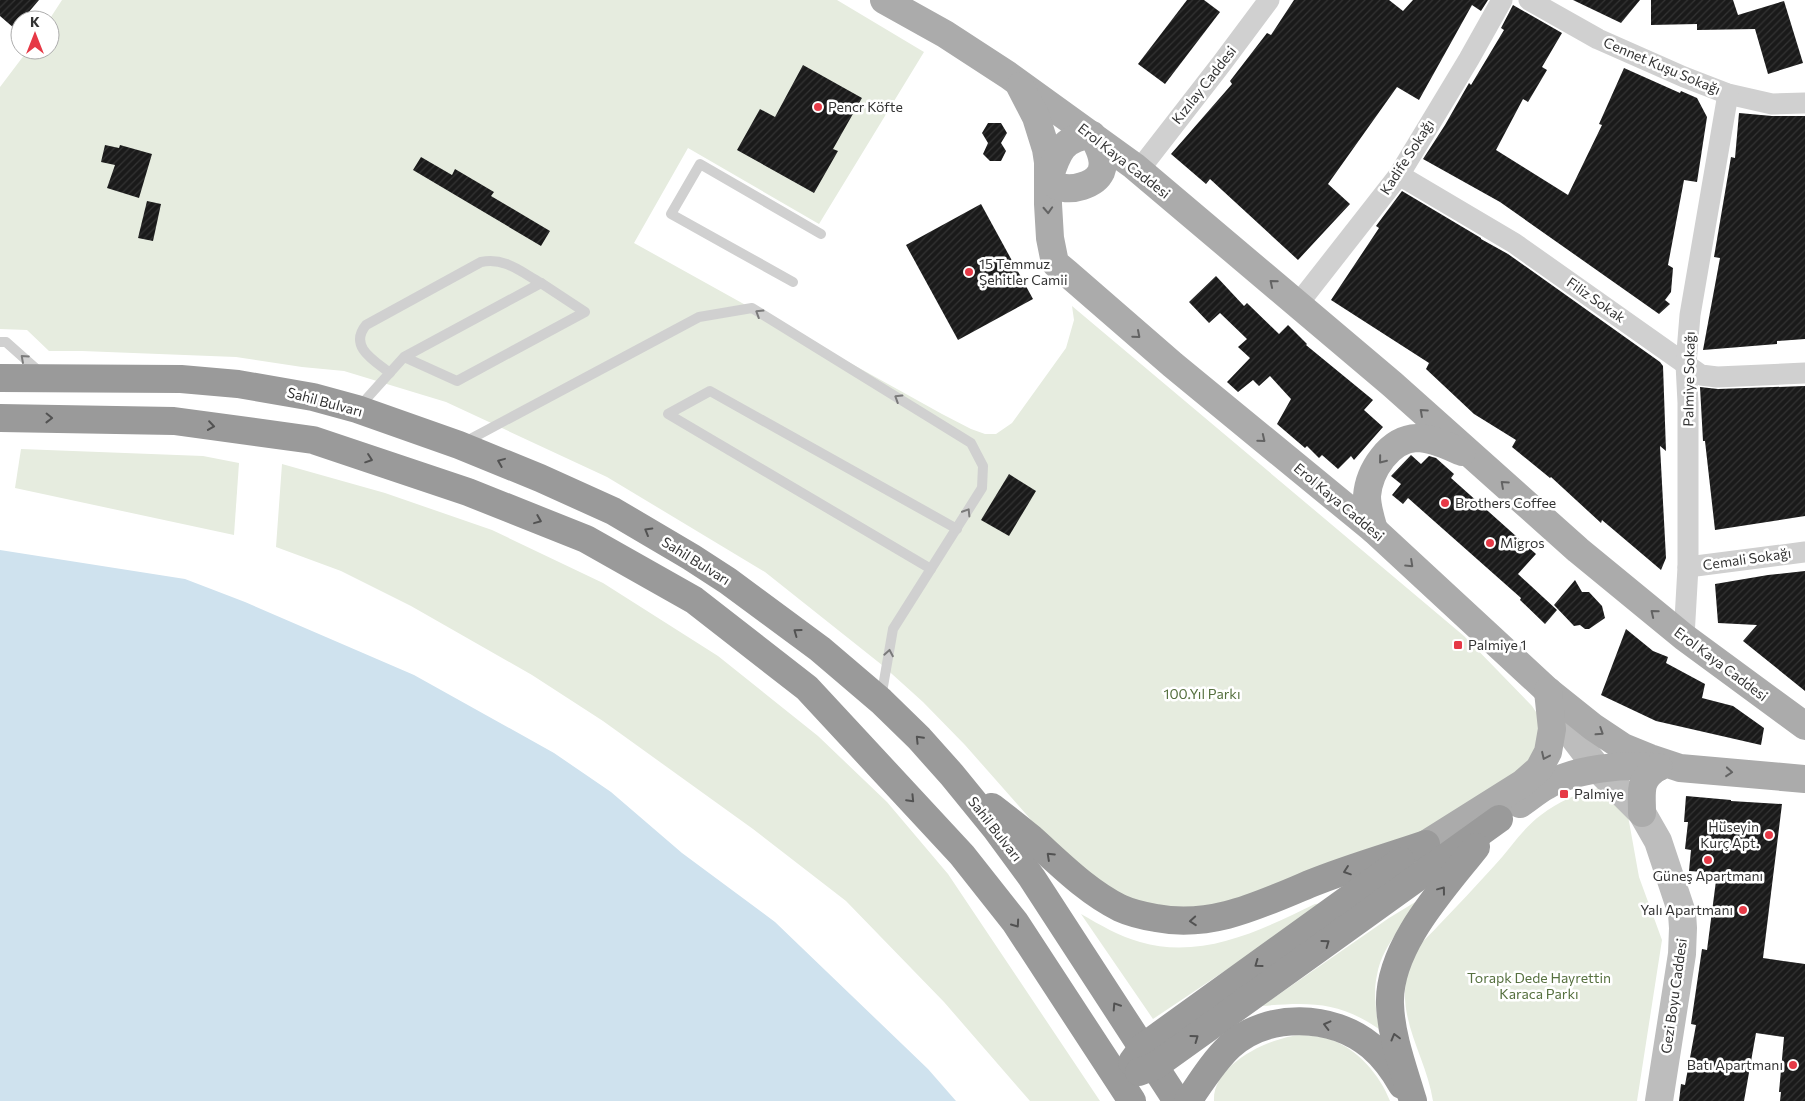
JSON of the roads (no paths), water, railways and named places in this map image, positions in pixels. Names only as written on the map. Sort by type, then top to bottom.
[{"type":"highway","name":"Sahil Bulvarı","points":[[0,378],[141,378],[209,381],[313,397],[458,445],[577,494],[613,511],[728,580],[820,648],[881,701],[919,738],[952,775],[996,829],[1032,878],[1177,1101]]},
{"type":"highway","points":[[0,418],[174,421],[313,440],[468,492],[586,539],[694,600],[807,688],[955,848],[1015,922],[1125,1090],[1149,1057],[1426,844]]},
{"type":"highway","points":[[952,775],[1096,893],[1120,908],[1142,916],[1165,920],[1188,922],[1220,918],[1268,903],[1312,883],[1426,844]]},
{"type":"highway","points":[[1149,1057],[1499,819]]},
{"type":"highway","points":[[1413,1101],[1393,1030],[1390,985],[1395,966],[1415,927],[1499,819]]},
{"type":"highway","points":[[1188,1101],[1217,1060],[1231,1045],[1268,1024],[1302,1021],[1338,1028],[1356,1036],[1371,1046],[1385,1060],[1413,1101]]},
{"type":"main road","name":"Erol Kaya Caddesi","points":[[884,0],[945,34],[1016,81],[1139,170],[1298,304],[1578,550],[1684,637],[1805,726]]},
{"type":"main road","name":"Erol Kaya Caddesi","points":[[1016,81],[1036,117],[1048,162],[1050,238],[1055,263],[1174,366],[1374,530],[1548,691],[1593,727],[1623,747],[1669,767],[1798,776]]},
{"type":"main road","points":[[1092,135],[1100,148],[1101,172],[1093,180],[1071,189],[1059,187],[1049,179],[1056,158],[1064,144],[1080,136],[1092,135]]},
{"type":"main road","points":[[1374,530],[1367,498],[1370,481],[1379,462],[1393,448],[1403,441],[1416,438],[1437,442],[1473,456]]},
{"type":"main road","points":[[1426,844],[1523,783],[1539,769],[1548,752],[1552,729],[1548,691]]},
{"type":"main road","points":[[1499,819],[1547,785],[1566,777],[1598,769],[1635,765],[1669,767]]},
{"type":"main road","points":[[1642,813],[1642,788],[1647,774],[1669,767]]},
{"type":"street","name":"Kızılay Caddesi","points":[[1139,170],[1268,0]]},
{"type":"street","name":"Kadife Sokağı","points":[[1298,304],[1398,175],[1469,59],[1502,0]]},
{"type":"street","name":"Cennet Kuşu Sokağı","points":[[1529,0],[1598,39],[1728,94],[1772,104],[1805,103]]},
{"type":"street","name":"Palmiye Sokağı","points":[[1684,637],[1688,567],[1686,364],[1690,315],[1728,94]]},
{"type":"street","name":"Filiz Sokak","points":[[1398,175],[1514,243],[1701,375],[1717,377],[1805,373]]},
{"type":"street","name":"Cemali Sokağı","points":[[1688,567],[1805,552]]},
{"type":"street","name":"Gezi Boyu Caddesi","points":[[1548,691],[1575,739],[1598,769],[1642,813],[1658,841],[1682,913],[1683,928],[1680,970],[1659,1101]]},
{"type":"lane","points":[[793,282],[671,214],[700,164],[822,234]]},
{"type":"lane","points":[[390,372],[370,358],[361,347],[360,334],[366,325],[481,262],[489,260],[504,262],[541,283],[585,312],[456,381],[404,357]]},
{"type":"lane","points":[[357,410],[404,357],[541,283]]},
{"type":"lane","points":[[458,445],[699,317],[752,308],[971,443],[983,466],[982,488],[893,629],[881,701]]},
{"type":"lane","points":[[0,342],[6,342],[46,378]]},
{"type":"lane","points":[[931,569],[668,414],[710,391],[957,529]]},
{"type":"water","points":[[0,550],[185,579],[245,602],[414,675],[554,753],[611,792],[682,853],[775,922],[928,1069],[956,1101],[0,1101]]},
{"type":"place","name":"Pencr Köfte","points":[[818,107]]},
{"type":"place","name":"15 Temmuz Şehitler Camii","points":[[969,272]]},
{"type":"place","name":"Brothers Coffee","points":[[1445,503]]},
{"type":"place","name":"Migros","points":[[1490,543]]},
{"type":"place","name":"Palmiye 1","points":[[1458,645]]},
{"type":"place","name":"Palmiye","points":[[1564,794]]},
{"type":"place","name":"Hüseyin Kurç Apt.","points":[[1769,835]]},
{"type":"place","name":"Güneş Apartmanı","points":[[1708,860]]},
{"type":"place","name":"Yalı Apartmanı","points":[[1743,910]]},
{"type":"place","name":"Batı Apartmanı","points":[[1793,1065]]},
{"type":"park label","name":"100.Yıl Parkı","points":[[1202,694]]},
{"type":"park label","name":"Torapk Dede Hayrettin Karaca Parkı","points":[[1539,986]]}]
